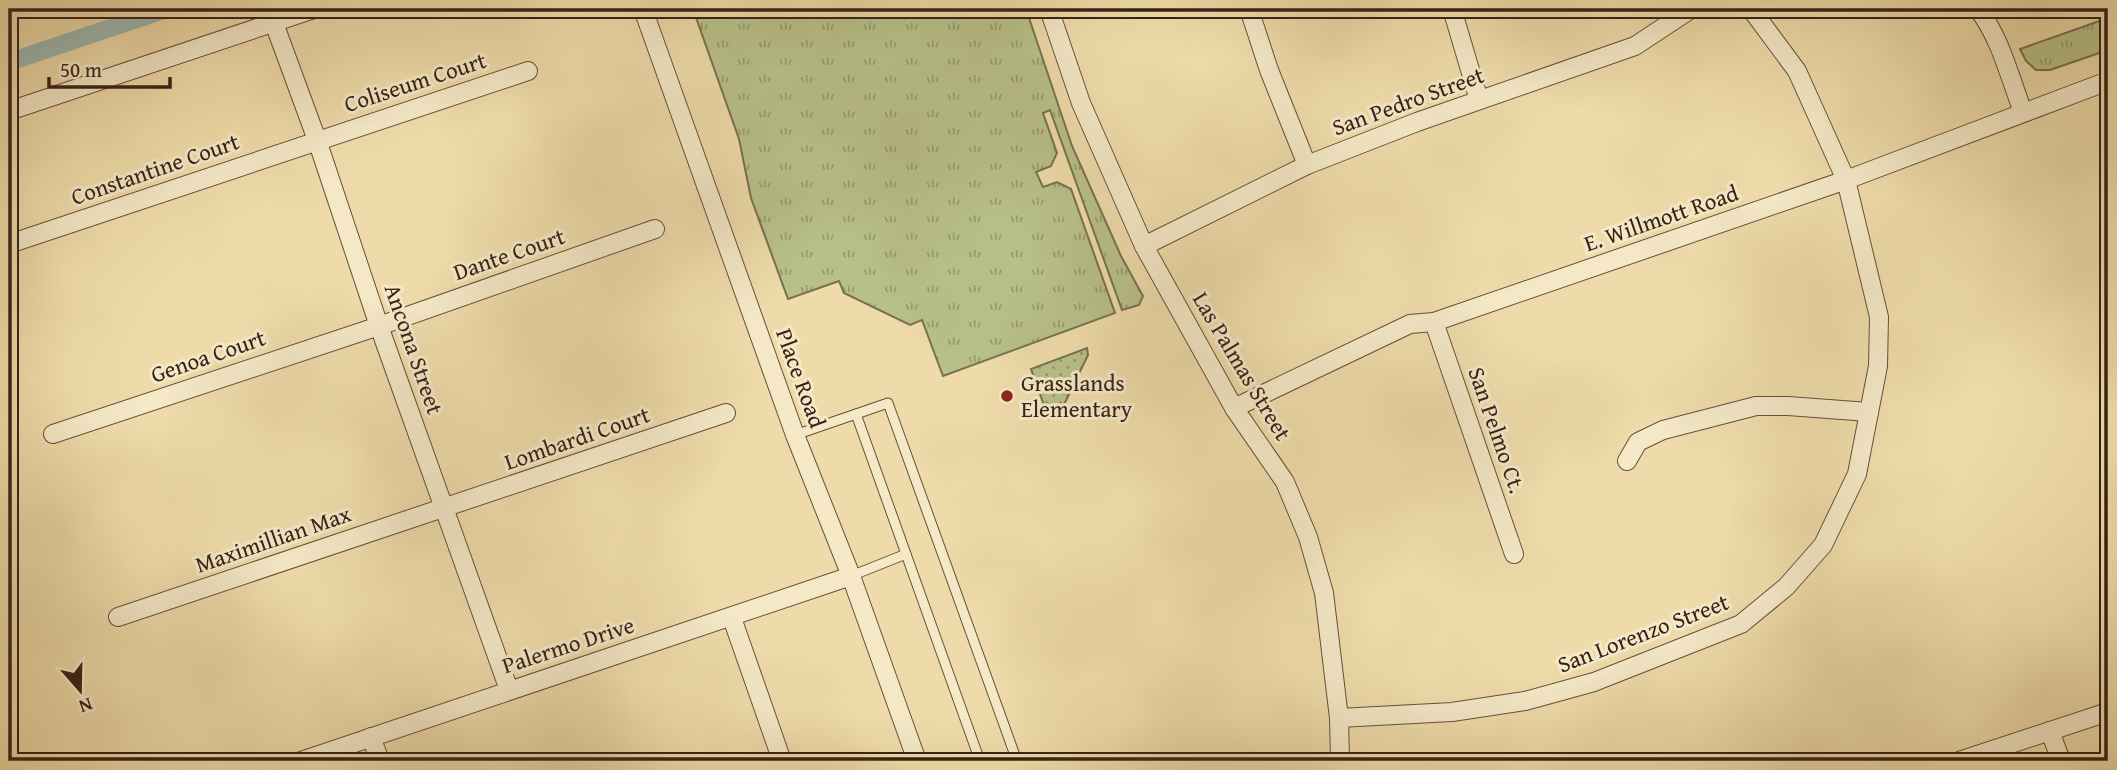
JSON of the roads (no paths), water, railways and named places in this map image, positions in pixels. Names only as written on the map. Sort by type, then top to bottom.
[{"type":"street","points":[[9,111],[314,9]]},
{"type":"street","name":"Place Road","points":[[643,9],[795,435],[917,761]]},
{"type":"street","name":"Las Palmas Street","points":[[1049,9],[1081,103],[1144,246],[1234,408],[1285,482],[1308,537],[1324,593],[1339,718],[1340,761]]},
{"type":"street","points":[[1249,9],[1269,70],[1307,165]]},
{"type":"street","points":[[1452,9],[1479,100]]},
{"type":"street","name":"San Pedro Street","points":[[1144,246],[1307,165],[1479,100],[1635,46],[1691,9]]},
{"type":"street","name":"San Lorenzo Street","points":[[1339,718],[1452,712],[1525,701],[1594,682],[1741,624],[1786,587],[1823,545],[1857,474],[1878,366],[1879,317],[1846,180],[1797,71],[1751,9]]},
{"type":"street","points":[[1978,9],[1986,19],[2022,112]]},
{"type":"street","name":"Ancona Street","points":[[274,23],[509,690]]},
{"type":"street","name":"Coliseum Court","points":[[317,140],[528,71]]},
{"type":"street","name":"E. Willmott Road","points":[[1234,408],[1410,324],[1434,322],[1846,180],[2108,81]]},
{"type":"street","name":"Constantine Court","points":[[9,244],[317,140]]},
{"type":"street","name":"Dante Court","points":[[379,326],[655,229]]},
{"type":"street","name":"San Pelmo Ct.","points":[[1434,322],[1514,554]]},
{"type":"street","name":"Genoa Court","points":[[53,434],[379,326]]},
{"type":"street","points":[[1627,460],[1638,442],[1663,430],[1756,406],[1788,405],[1868,412]]},
{"type":"street","name":"Lombardi Court","points":[[445,509],[726,413]]},
{"type":"street","name":"Maximillian Max","points":[[118,617],[445,509]]},
{"type":"street","name":"Palermo Drive","points":[[301,761],[732,618],[850,576]]},
{"type":"street","points":[[732,618],[782,761]]},
{"type":"street","points":[[1959,761],[2108,712]]},
{"type":"street","points":[[2050,731],[2061,761]]},
{"type":"street","points":[[371,737],[380,761]]},
{"type":"lane","points":[[795,435],[888,403],[1017,761]]},
{"type":"lane","points":[[856,414],[980,761]]},
{"type":"lane","points":[[850,576],[906,554]]},
{"type":"waterway","points":[[9,62],[167,9]]},
{"type":"place","name":"Grasslands Elementary","points":[[1007,396]]}]
